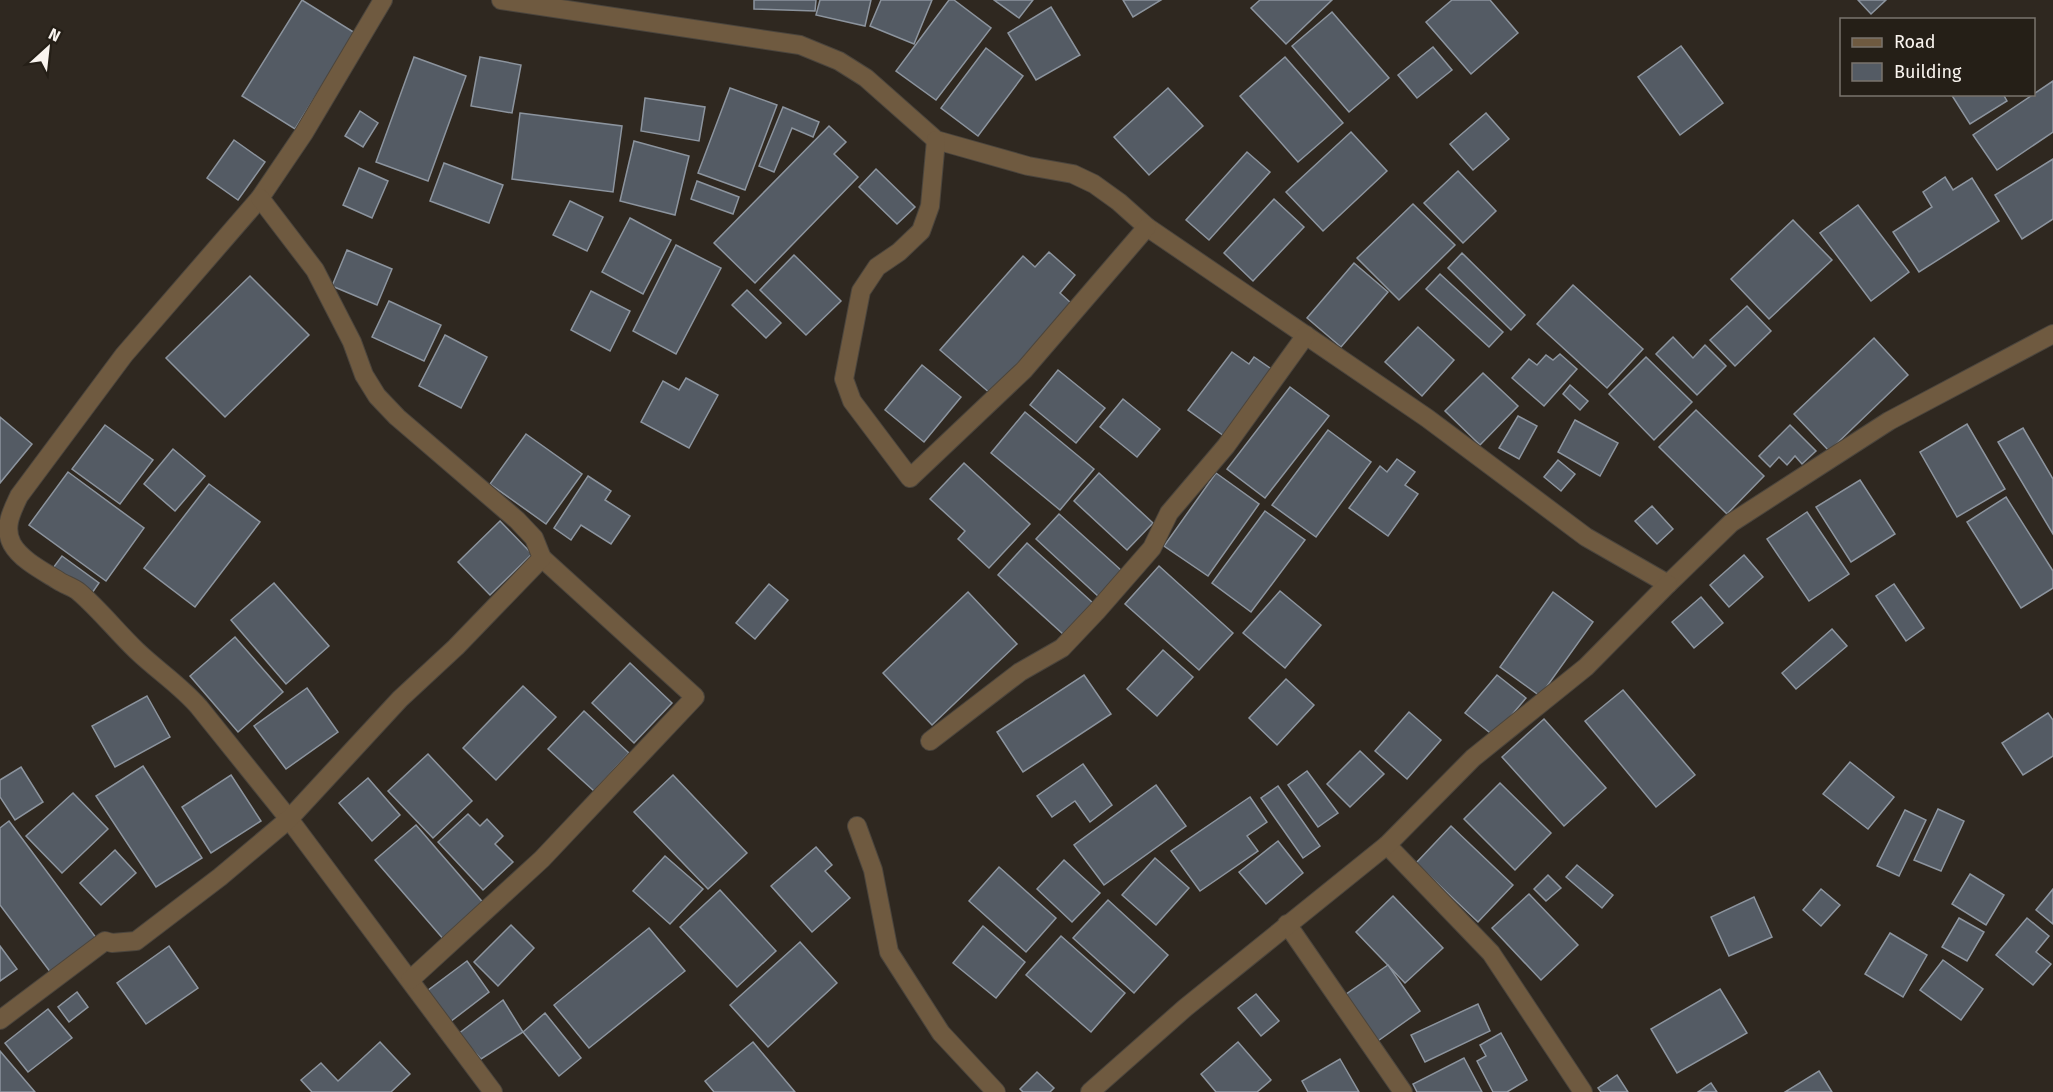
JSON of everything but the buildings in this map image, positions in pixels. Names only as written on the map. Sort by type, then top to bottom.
[{"type":"street","points":[[383,0],[304,133],[260,198],[124,355],[20,496],[11,513],[8,528],[11,542],[20,555],[78,591],[112,628],[157,670],[188,694],[289,819],[493,1092]]},
{"type":"street","points":[[501,0],[800,45],[839,61],[866,78],[936,140],[1028,166],[1073,174],[1094,184],[1147,227],[1427,418],[1586,537],[1668,584]]},
{"type":"street","points":[[936,140],[930,206],[921,231],[899,252],[877,267],[861,291],[844,379],[852,401],[910,478],[1024,370],[1147,227]]},
{"type":"street","points":[[260,198],[315,270],[352,342],[364,375],[377,396],[397,417],[517,520],[534,538],[543,558],[695,697],[542,859],[410,980]]},
{"type":"street","points":[[1090,1092],[1185,1008],[1387,845],[1473,758],[1587,667],[1731,523],[1889,421],[2053,334]]},
{"type":"street","points":[[930,741],[1020,672],[1062,648],[1097,611],[1152,548],[1170,513],[1226,446],[1306,335]]},
{"type":"street","points":[[0,1020],[105,941],[112,943],[136,941],[220,877],[289,819],[400,699],[456,647],[543,558]]},
{"type":"street","points":[[857,826],[873,870],[888,952],[940,1033],[996,1092]]},
{"type":"street","points":[[1387,845],[1491,953],[1583,1092]]},
{"type":"street","points":[[1287,924],[1403,1092]]}]
